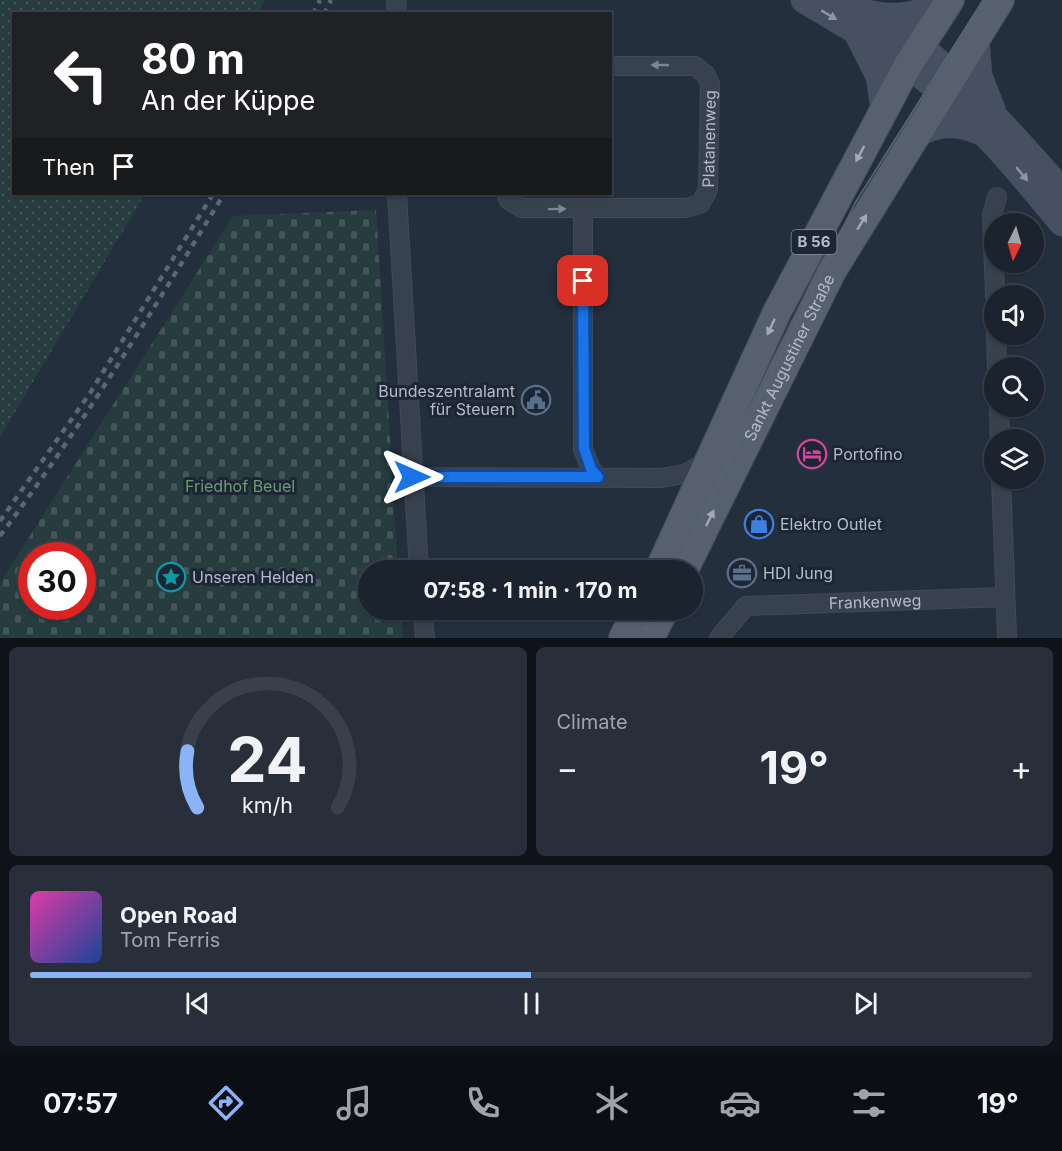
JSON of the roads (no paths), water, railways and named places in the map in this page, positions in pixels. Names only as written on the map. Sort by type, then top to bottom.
[{"type":"main road","points":[[804,0],[862,22],[914,56],[1062,191]]},
{"type":"main road","points":[[844,0],[862,22],[875,66],[884,110]]},
{"type":"main road","points":[[862,22],[911,14],[948,0]]},
{"type":"main road","name":"Sankt Augustiner Straße","points":[[664,560],[777,312],[884,110],[948,0]]},
{"type":"main road","name":"Sankt Augustiner Straße","points":[[689,560],[832,272],[946,84],[1000,0]]},
{"type":"main road","points":[[976,39],[981,85],[990,127],[1017,168],[1062,223]]},
{"type":"main road","points":[[916,135],[929,127],[944,124],[990,127]]},
{"type":"main road","points":[[623,638],[632,620]]},
{"type":"main road","points":[[650,638],[659,620]]},
{"type":"street","name":"Platanenweg","points":[[506,195],[509,200],[521,208],[686,208],[700,204],[708,190],[708,80],[694,66],[612,66]]},
{"type":"street","points":[[397,195],[418,560]]},
{"type":"street","points":[[995,285],[992,215],[998,197]]},
{"type":"street","points":[[583,209],[584,448],[591,469],[598,477]]},
{"type":"street","points":[[564,478],[579,460],[584,448]]},
{"type":"street","points":[[412,477],[661,478],[684,474],[707,462]]},
{"type":"street","points":[[661,478],[678,486],[685,500],[687,512]]},
{"type":"street","points":[[1001,489],[1007,638]]},
{"type":"street","name":"Frankenweg","points":[[719,638],[746,606],[1005,597]]},
{"type":"street","points":[[423,620],[424,638]]},
{"type":"tram line","points":[[681,560],[855,203],[983,0]]},
{"type":"tram line","points":[[642,638],[651,620]]},
{"type":"railway","points":[[314,12],[320,0]]},
{"type":"railway","points":[[325,12],[331,0]]},
{"type":"railway","points":[[0,521],[90,393],[212,195]]},
{"type":"railway","points":[[0,536],[88,410],[223,195]]},
{"type":"place","name":"Bundeszentralamt für Steuern","points":[[536,400]]},
{"type":"place","name":"Portofino","points":[[812,454]]},
{"type":"place","name":"Elektro Outlet","points":[[759,524]]},
{"type":"place","name":"HDI Jung","points":[[742,573]]},
{"type":"place","name":"Unseren Helden","points":[[171,577]]},
{"type":"park label","name":"Friedhof Beuel","points":[[240,486]]}]
